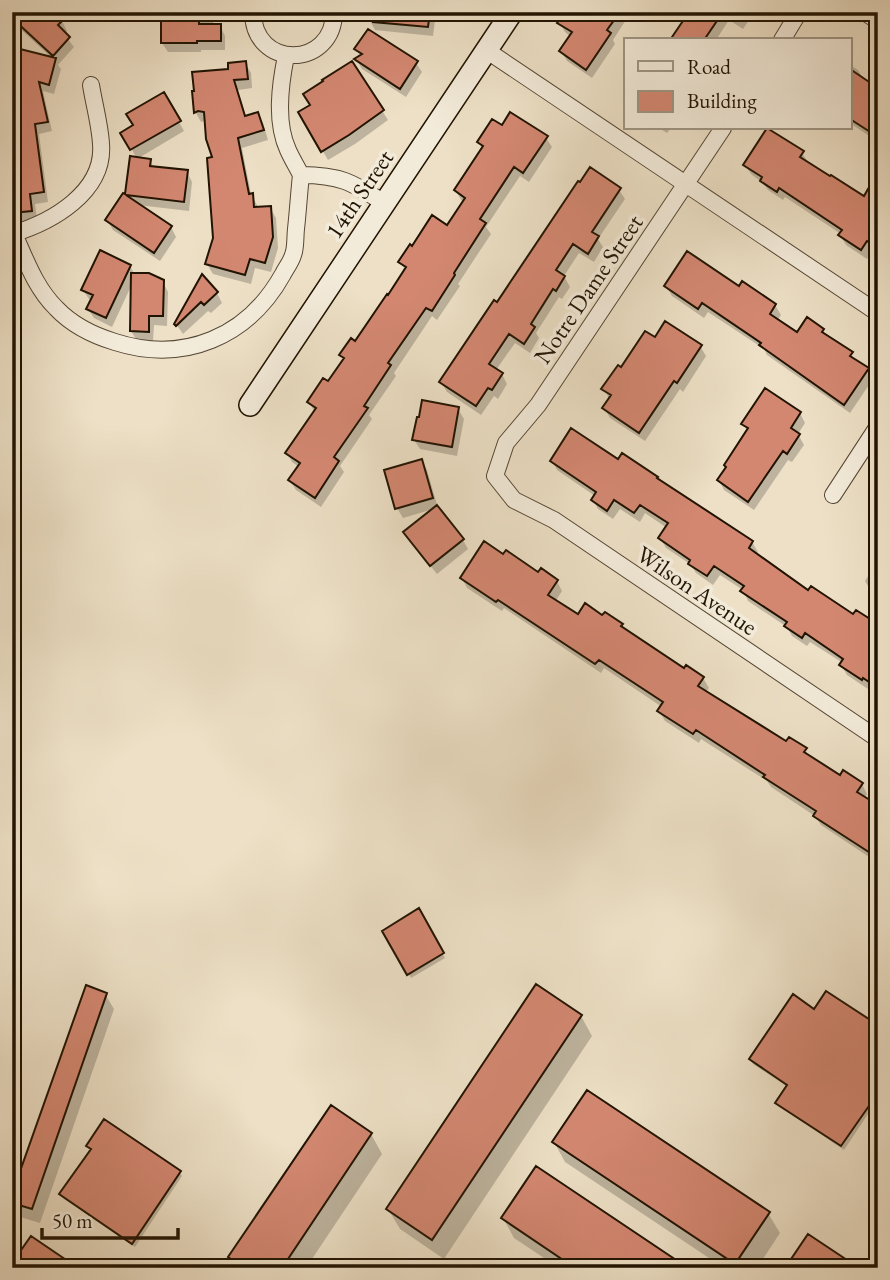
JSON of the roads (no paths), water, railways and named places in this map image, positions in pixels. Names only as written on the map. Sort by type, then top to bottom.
[{"type":"street","points":[[253,12],[253,24],[260,38],[271,50],[286,56],[302,55],[317,49],[328,37],[334,23],[334,12]]},
{"type":"street","name":"14th Street","points":[[250,405],[512,12]]},
{"type":"street","points":[[783,38],[799,12]]},
{"type":"street","points":[[864,12],[878,22]]},
{"type":"street","points":[[486,50],[878,313]]},
{"type":"street","points":[[91,85],[102,146],[95,176],[87,190],[60,212],[42,223],[13,234],[37,285],[56,308],[75,324],[93,335],[127,346],[148,350],[176,350],[209,341],[236,328],[259,309],[294,254],[301,176],[286,148],[280,115],[281,83],[286,56]]},
{"type":"street","name":"Notre Dame Street","points":[[495,476],[506,443],[538,405],[722,130]]},
{"type":"street","points":[[301,176],[326,175],[348,181],[384,203]]},
{"type":"street","points":[[833,495],[878,426]]},
{"type":"street","name":"Wilson Avenue","points":[[495,476],[514,500],[554,520],[878,739]]}]
